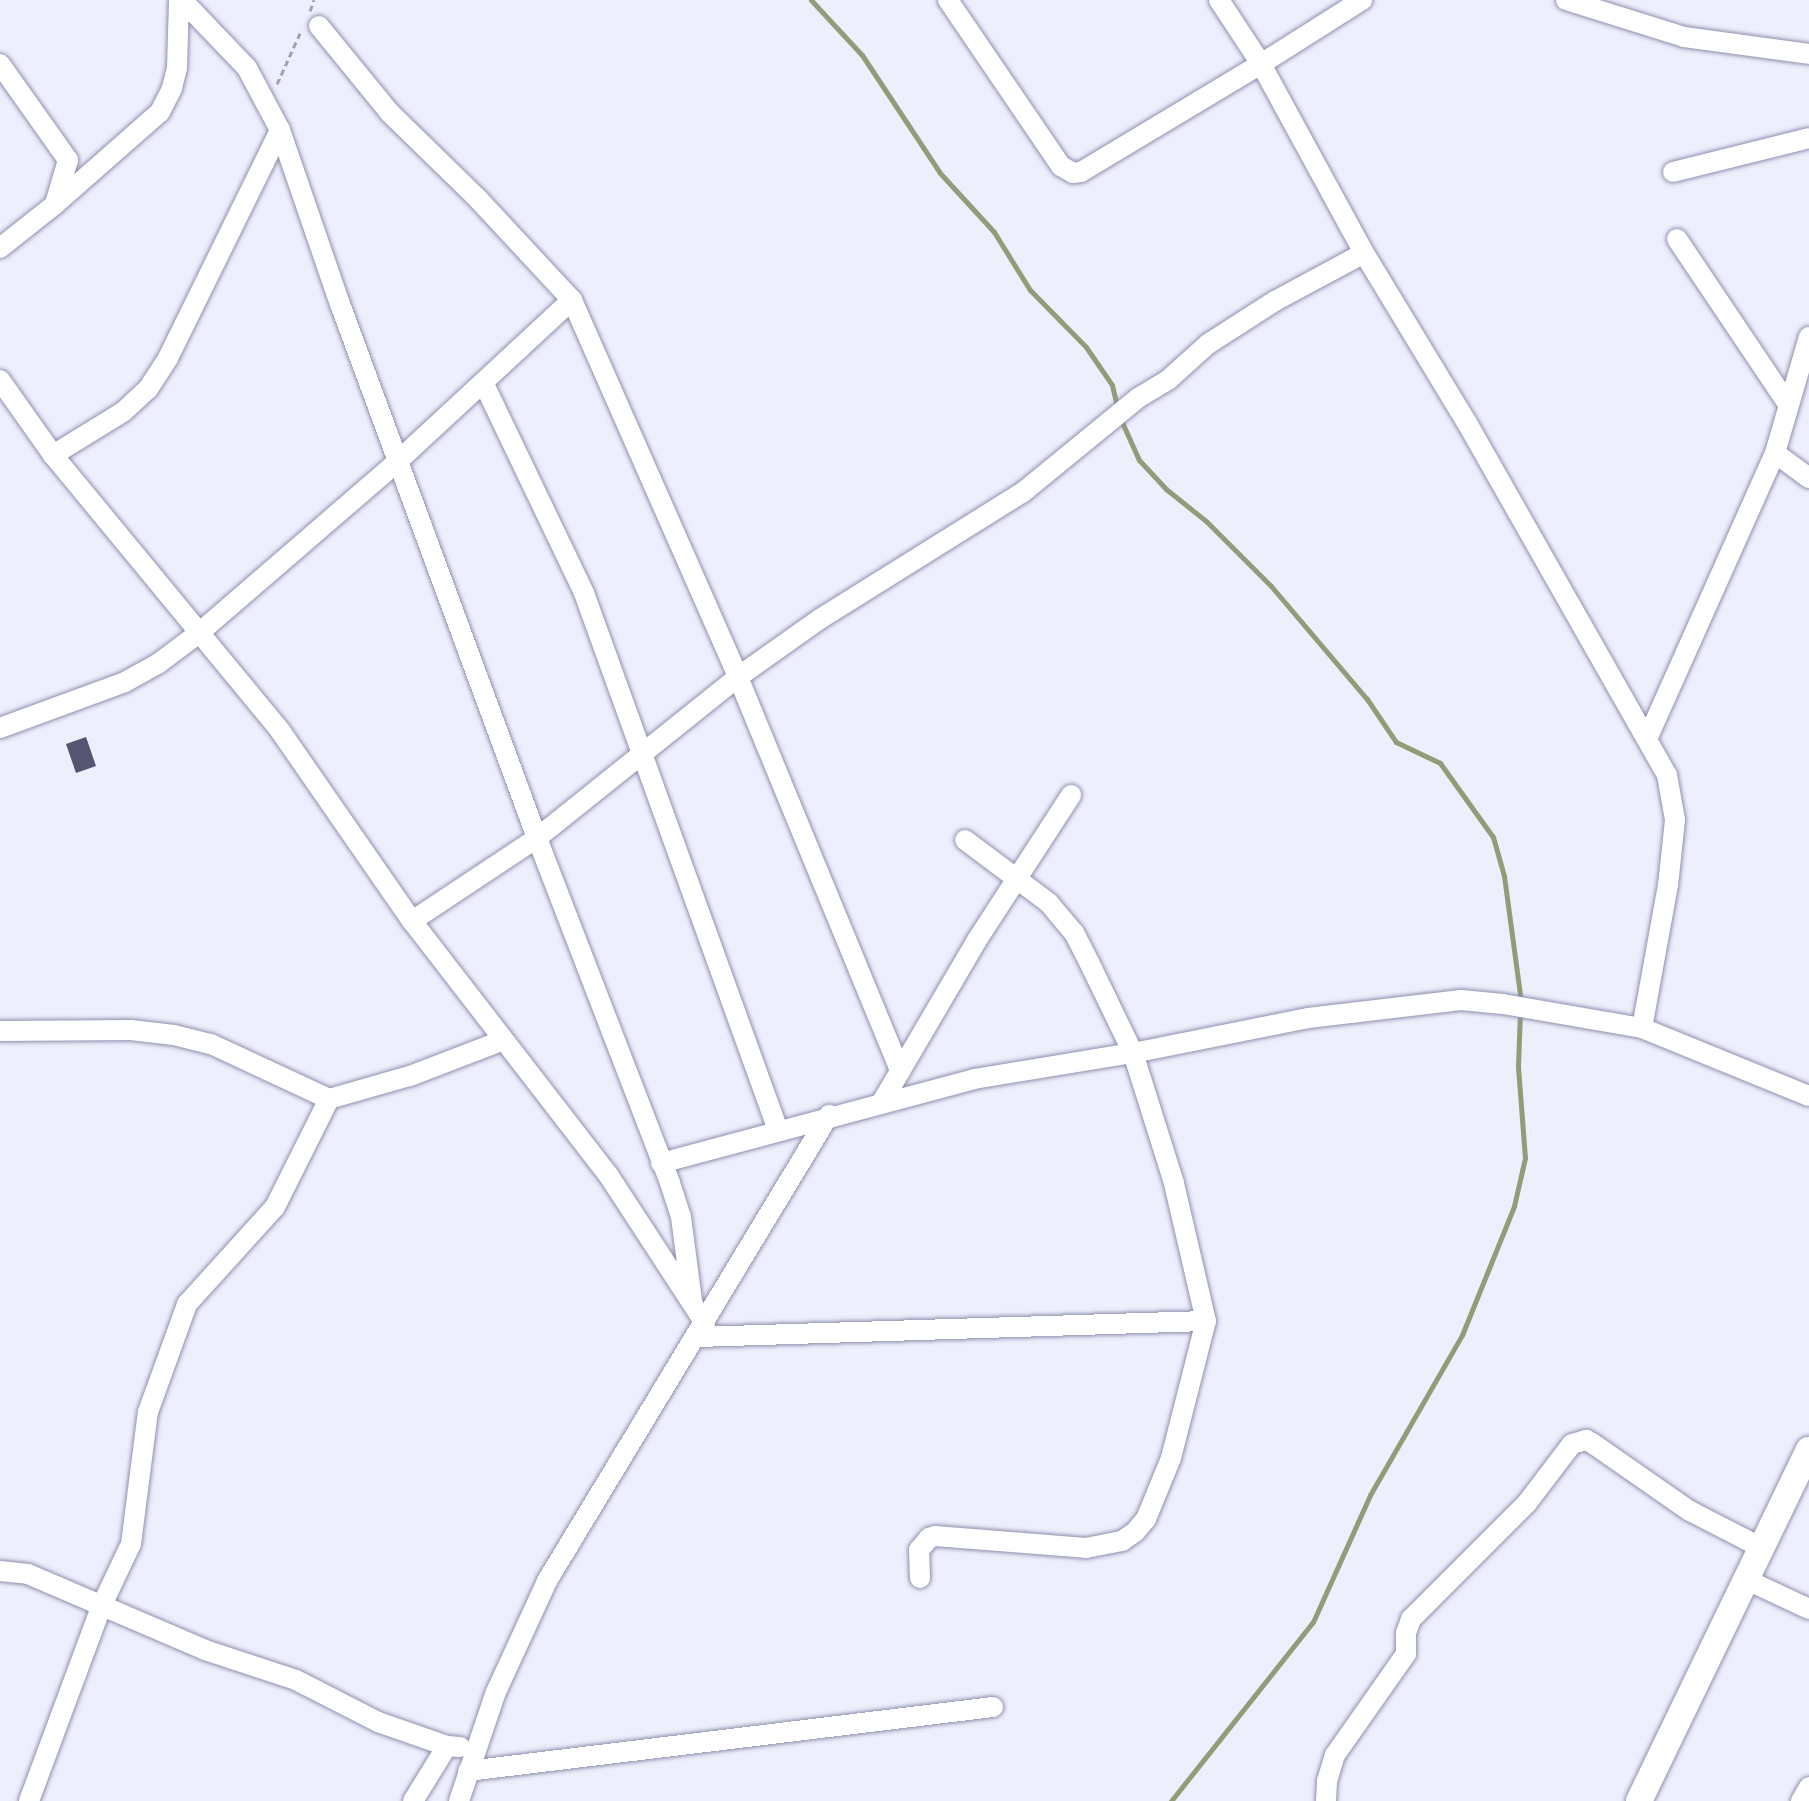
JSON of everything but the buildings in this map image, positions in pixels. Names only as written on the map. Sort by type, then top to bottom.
[{"type":"street","points":[[181,0],[247,68],[280,130],[537,838],[618,1042],[681,1217],[692,1301],[701,1330]]},
{"type":"street","points":[[0,248],[160,112],[172,88],[177,68],[181,0]]},
{"type":"street","points":[[948,0],[1061,166],[1073,173],[1081,172],[1362,0]]},
{"type":"street","points":[[1219,0],[1261,64],[1364,253],[1467,423],[1667,775],[1675,820],[1668,885],[1642,1028]]},
{"type":"street","points":[[1566,0],[1684,37],[1809,54]]},
{"type":"street","points":[[311,21],[390,113],[478,199],[572,300],[738,677],[900,1071]]},
{"type":"street","points":[[0,64],[68,160],[53,206]]},
{"type":"street","points":[[53,455],[123,412],[148,389],[168,358],[280,130]]},
{"type":"street","points":[[1673,172],[1809,138]]},
{"type":"street","points":[[1677,239],[1788,404]]},
{"type":"street","points":[[412,921],[537,838],[640,752],[820,619],[1022,493],[1138,398],[1168,380],[1208,344],[1364,253]]},
{"type":"street","points":[[0,728],[125,682],[159,663],[199,633],[398,461],[572,300]]},
{"type":"street","points":[[1648,737],[1775,453],[1809,337]]},
{"type":"street","points":[[0,380],[53,455],[281,732],[412,921],[501,1041],[609,1176],[692,1301]]},
{"type":"street","points":[[483,382],[572,563],[778,1130]]},
{"type":"street","points":[[1775,453],[1809,478]]},
{"type":"street","points":[[882,1102],[1016,879],[1071,795]]},
{"type":"street","points":[[920,1578],[919,1550],[929,1538],[935,1536],[1086,1548],[1122,1541],[1135,1532],[1146,1519],[1171,1458],[1206,1321],[1174,1183],[1133,1053],[1074,933],[1049,903],[965,840]]},
{"type":"street","points":[[661,1163],[829,1115],[974,1079],[1133,1053],[1308,1018],[1394,1005],[1461,1000],[1543,1010],[1642,1028],[1809,1096]]},
{"type":"street","points":[[0,1031],[131,1030],[174,1035],[211,1044],[329,1099],[410,1076],[501,1041]]},
{"type":"street","points":[[29,1801],[102,1605],[131,1544],[148,1412],[187,1304],[275,1207],[329,1099]]},
{"type":"street","points":[[459,1801],[496,1692],[547,1581],[586,1511],[701,1330],[829,1115]]},
{"type":"street","points":[[701,1330],[1206,1321]]},
{"type":"street","points":[[1326,1801],[1327,1781],[1335,1755],[1406,1654],[1406,1633],[1411,1619],[1527,1503],[1572,1444],[1586,1440],[1592,1443],[1690,1511],[1762,1548]]},
{"type":"street","points":[[1639,1801],[1809,1450]]},
{"type":"street","points":[[0,1571],[28,1574],[205,1650],[296,1680],[378,1722],[447,1746],[476,1748]]},
{"type":"street","points":[[1745,1579],[1809,1609]]},
{"type":"street","points":[[468,1771],[993,1707]]},
{"type":"street","points":[[413,1801],[447,1746]]},
{"type":"street","points":[[1801,1801],[1809,1787]]},
{"type":"path","points":[[268,106],[311,21],[314,0]]},
{"type":"waterway","points":[[811,0],[862,55],[940,173],[994,232],[1030,290],[1086,347],[1112,385],[1117,407]]},
{"type":"waterway","points":[[1121,420],[1139,460],[1271,586],[1367,699],[1396,742],[1440,763],[1493,837],[1504,876],[1521,1002]]},
{"type":"waterway","points":[[1171,1801],[1313,1622],[1370,1495],[1462,1335],[1514,1206],[1525,1158],[1518,1066],[1520,1012]]}]
